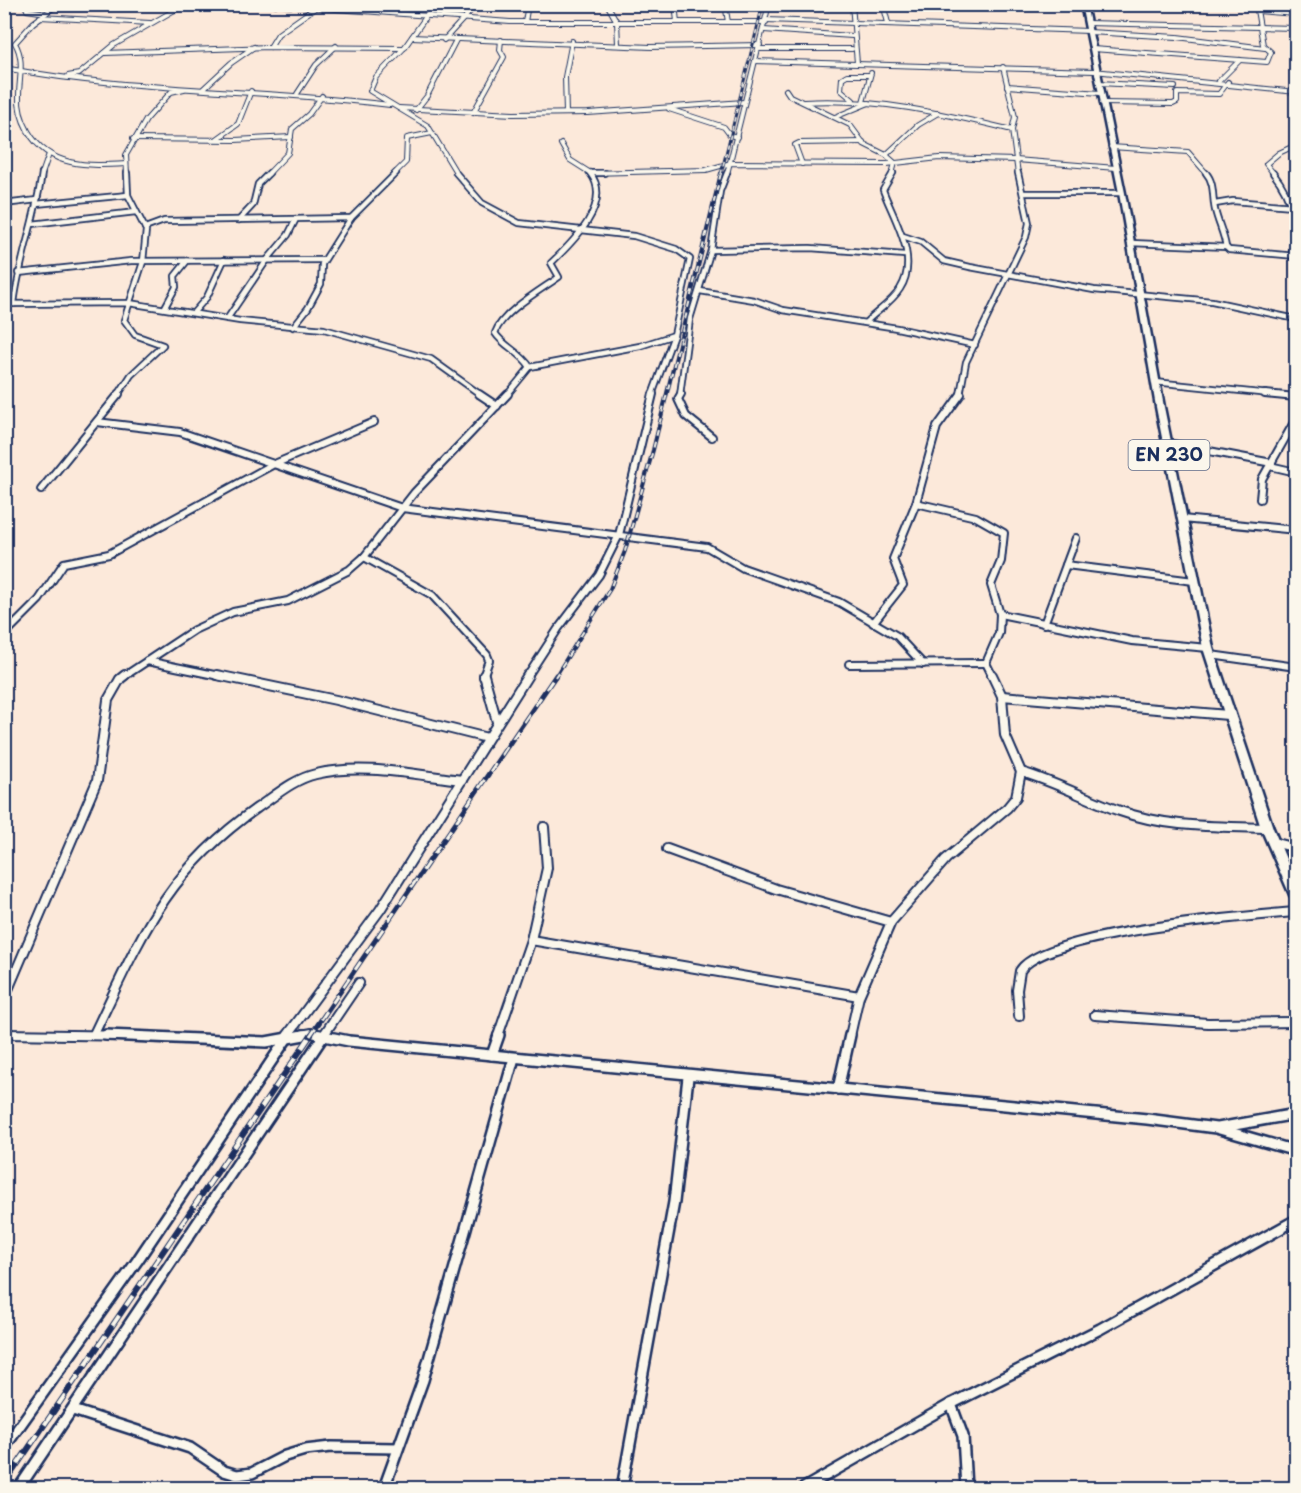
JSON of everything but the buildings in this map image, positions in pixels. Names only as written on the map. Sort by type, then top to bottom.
[{"type":"main road","name":"EN 230","points":[[1083,4],[1122,193],[1139,296],[1194,581],[1210,652],[1228,715],[1267,828],[1296,895]]},
{"type":"street","points":[[25,4],[27,10],[46,13]]},
{"type":"street","points":[[58,4],[15,43],[21,52],[23,76],[18,90],[21,121],[35,144],[49,154],[89,166],[126,164]]},
{"type":"street","points":[[63,78],[79,74],[105,52],[185,4]]},
{"type":"street","points":[[269,4],[425,17],[525,22],[766,21],[1088,28],[1296,28]]},
{"type":"street","points":[[270,47],[278,34],[318,4]]},
{"type":"street","points":[[370,94],[376,77],[404,48],[435,4]]},
{"type":"street","points":[[444,40],[477,4]]},
{"type":"street","points":[[525,22],[528,4]]},
{"type":"street","points":[[607,4],[617,22],[618,44]]},
{"type":"street","points":[[675,4],[677,22]]},
{"type":"street","points":[[725,4],[728,22]]},
{"type":"street","points":[[712,437],[698,429],[678,402],[683,391],[681,382],[690,320],[711,250],[720,191],[731,163],[744,102],[770,4]]},
{"type":"street","points":[[852,4],[854,22],[852,49],[857,63]]},
{"type":"street","points":[[883,4],[888,23]]},
{"type":"street","points":[[1093,49],[1267,62],[1271,53],[1265,48],[1258,27],[1257,4]]},
{"type":"street","points":[[1272,11],[1277,4]]},
{"type":"street","points":[[1258,11],[1296,14]]},
{"type":"street","points":[[40,18],[150,23]]},
{"type":"street","points":[[1088,28],[1265,48]]},
{"type":"street","points":[[764,30],[778,33],[852,36]]},
{"type":"street","points":[[842,34],[853,31]]},
{"type":"street","points":[[762,36],[778,33]]},
{"type":"street","points":[[412,37],[444,40],[572,41],[651,47],[852,49]]},
{"type":"street","points":[[411,116],[427,96],[456,40]]},
{"type":"street","points":[[473,112],[504,57],[500,50],[501,40]]},
{"type":"street","points":[[566,113],[565,77],[572,41]]},
{"type":"street","points":[[297,94],[316,65],[336,46]]},
{"type":"street","points":[[105,52],[254,47],[404,48]]},
{"type":"street","points":[[203,89],[231,63],[254,47]]},
{"type":"street","points":[[1219,81],[1240,60]]},
{"type":"street","points":[[755,61],[1096,70],[1174,76],[1296,92]]},
{"type":"street","points":[[863,102],[870,75],[876,64]]},
{"type":"street","points":[[873,624],[903,585],[902,576],[893,559],[916,503],[937,428],[962,393],[964,368],[1007,272],[1026,237],[1029,223],[1012,130],[1015,117],[1003,67]]},
{"type":"street","points":[[4,68],[79,80],[165,88],[322,96],[398,107],[473,112],[566,113],[744,102]]},
{"type":"street","points":[[79,74],[79,80]]},
{"type":"street","points":[[855,101],[841,90],[842,78],[847,75],[870,75]]},
{"type":"street","points":[[1102,103],[1173,104],[1177,102],[1174,76]]},
{"type":"street","points":[[1177,93],[1219,94],[1228,82]]},
{"type":"street","points":[[1007,86],[1175,87]]},
{"type":"street","points":[[165,88],[171,92]]},
{"type":"street","points":[[41,490],[112,405],[131,375],[163,345],[131,332],[124,320],[143,262],[145,228],[128,195],[126,164],[133,139],[171,92],[184,89]]},
{"type":"street","points":[[786,90],[790,96],[835,117],[856,131],[863,142],[895,163],[895,170],[883,190],[903,236],[906,255],[905,276],[900,289],[866,322]]},
{"type":"street","points":[[215,140],[238,124],[251,91]]},
{"type":"street","points":[[4,1448],[137,1261],[286,1038],[380,910],[497,722],[558,629],[599,575],[619,535],[651,401],[674,335],[690,259],[681,249],[632,235],[519,223],[475,199],[439,149],[429,126],[398,107],[370,94],[346,99]]},
{"type":"street","points":[[239,220],[253,205],[260,180],[288,153],[292,129],[309,114],[322,96]]},
{"type":"street","points":[[801,102],[835,99],[863,102],[938,113],[1012,130]]},
{"type":"street","points":[[835,117],[869,103]]},
{"type":"street","points":[[664,107],[692,114],[724,127],[730,135],[737,137]]},
{"type":"street","points":[[886,155],[918,125],[938,113]]},
{"type":"street","points":[[293,327],[308,308],[321,284],[321,266],[351,218],[406,162],[407,138],[432,133]]},
{"type":"street","points":[[133,139],[215,140],[291,137]]},
{"type":"street","points":[[802,164],[795,145],[799,143],[863,142]]},
{"type":"street","points":[[530,367],[522,357],[503,345],[495,333],[496,327],[523,302],[559,277],[551,263],[574,243],[592,213],[596,201],[598,185],[591,173],[567,159],[561,144]]},
{"type":"street","points":[[1131,243],[1226,247],[1294,256],[1296,220],[1293,206],[1279,177],[1266,164],[1279,153],[1296,145]]},
{"type":"street","points":[[1112,147],[1186,151],[1211,179],[1226,247]]},
{"type":"street","points":[[14,304],[18,273],[49,154]]},
{"type":"street","points":[[591,173],[711,170],[731,163],[895,163],[929,158],[1016,159],[1116,168]]},
{"type":"street","points":[[1023,193],[1122,193]]},
{"type":"street","points":[[4,204],[128,195]]},
{"type":"street","points":[[1215,204],[1233,201],[1293,206]]},
{"type":"street","points":[[32,224],[136,212]]},
{"type":"street","points":[[145,228],[164,221],[351,218]]},
{"type":"street","points":[[227,319],[267,260],[288,235],[296,219]]},
{"type":"street","points":[[903,236],[921,242],[936,257],[944,261],[1079,288],[1212,302],[1296,320]]},
{"type":"street","points":[[711,250],[810,248],[906,255]]},
{"type":"street","points":[[194,312],[207,297],[224,260]]},
{"type":"street","points":[[18,273],[51,267],[143,262],[324,260]]},
{"type":"street","points":[[165,306],[176,287],[175,276],[187,261]]},
{"type":"street","points":[[700,291],[754,300],[783,310],[866,322],[975,345]]},
{"type":"street","points":[[4,304],[129,303],[165,306],[227,319],[335,332],[432,359],[446,372],[497,406]]},
{"type":"street","points":[[4,999],[97,781],[108,700],[120,679],[194,630],[233,612],[288,600],[310,592],[349,570],[364,557],[402,508],[530,367],[640,346],[674,335]]},
{"type":"street","points":[[1155,382],[1296,397]]},
{"type":"street","points":[[1260,499],[1262,479],[1296,419]]},
{"type":"street","points":[[97,422],[173,431],[402,508],[707,547],[743,568],[831,597],[902,640],[923,664]]},
{"type":"street","points":[[4,635],[39,600],[64,563],[109,554],[272,465],[374,422]]},
{"type":"street","points":[[1167,443],[1271,464],[1296,472]]},
{"type":"street","points":[[838,1089],[859,996],[891,922],[946,859],[1007,808],[1016,797],[1021,772],[1005,735],[1002,696],[986,663],[999,633],[1000,614],[991,585],[1001,561],[1004,532],[974,517],[916,503]]},
{"type":"street","points":[[1182,519],[1296,530]]},
{"type":"street","points":[[1044,624],[1076,538]]},
{"type":"street","points":[[364,557],[432,596],[487,655],[488,665],[483,678],[497,722]]},
{"type":"street","points":[[1066,565],[1194,581]]},
{"type":"street","points":[[1000,614],[1132,641],[1296,667]]},
{"type":"street","points":[[147,661],[336,700],[487,738]]},
{"type":"street","points":[[849,664],[986,663]]},
{"type":"street","points":[[1002,696],[1228,715]]},
{"type":"street","points":[[94,1034],[157,907],[182,873],[218,837],[299,779],[310,775],[362,771],[462,780]]},
{"type":"street","points":[[1021,772],[1053,781],[1120,811],[1146,818],[1176,824],[1267,828]]},
{"type":"street","points":[[492,1055],[531,940],[547,868],[544,827]]},
{"type":"street","points":[[1273,842],[1296,848]]},
{"type":"street","points":[[667,849],[776,889],[891,922]]},
{"type":"street","points":[[1019,1016],[1020,972],[1023,965],[1044,953],[1081,942],[1188,922],[1296,912]]},
{"type":"street","points":[[531,940],[859,996]]},
{"type":"street","points":[[19,1488],[359,982]]},
{"type":"street","points":[[1095,1015],[1208,1023],[1296,1022]]},
{"type":"street","points":[[4,1034],[94,1034],[266,1042],[312,1033],[349,1041],[688,1077],[838,1089],[1215,1128],[1296,1151]]},
{"type":"street","points":[[384,1488],[423,1380],[514,1058]]},
{"type":"street","points":[[622,1488],[674,1202],[688,1077]]},
{"type":"street","points":[[1215,1128],[1296,1114]]},
{"type":"street","points":[[804,1488],[951,1404],[1100,1329],[1296,1220]]},
{"type":"street","points":[[951,1404],[963,1436],[966,1488]]},
{"type":"street","points":[[73,1410],[201,1452],[220,1470],[238,1475],[260,1471],[292,1453],[332,1447],[398,1448]]},
{"type":"railway","points":[[721,174],[763,4]]},
{"type":"railway","points":[[555,677],[610,589],[625,551],[653,450],[721,173]]},
{"type":"railway","points":[[310,1036],[556,675]]},
{"type":"railway","points":[[4,1484],[311,1035]]}]
